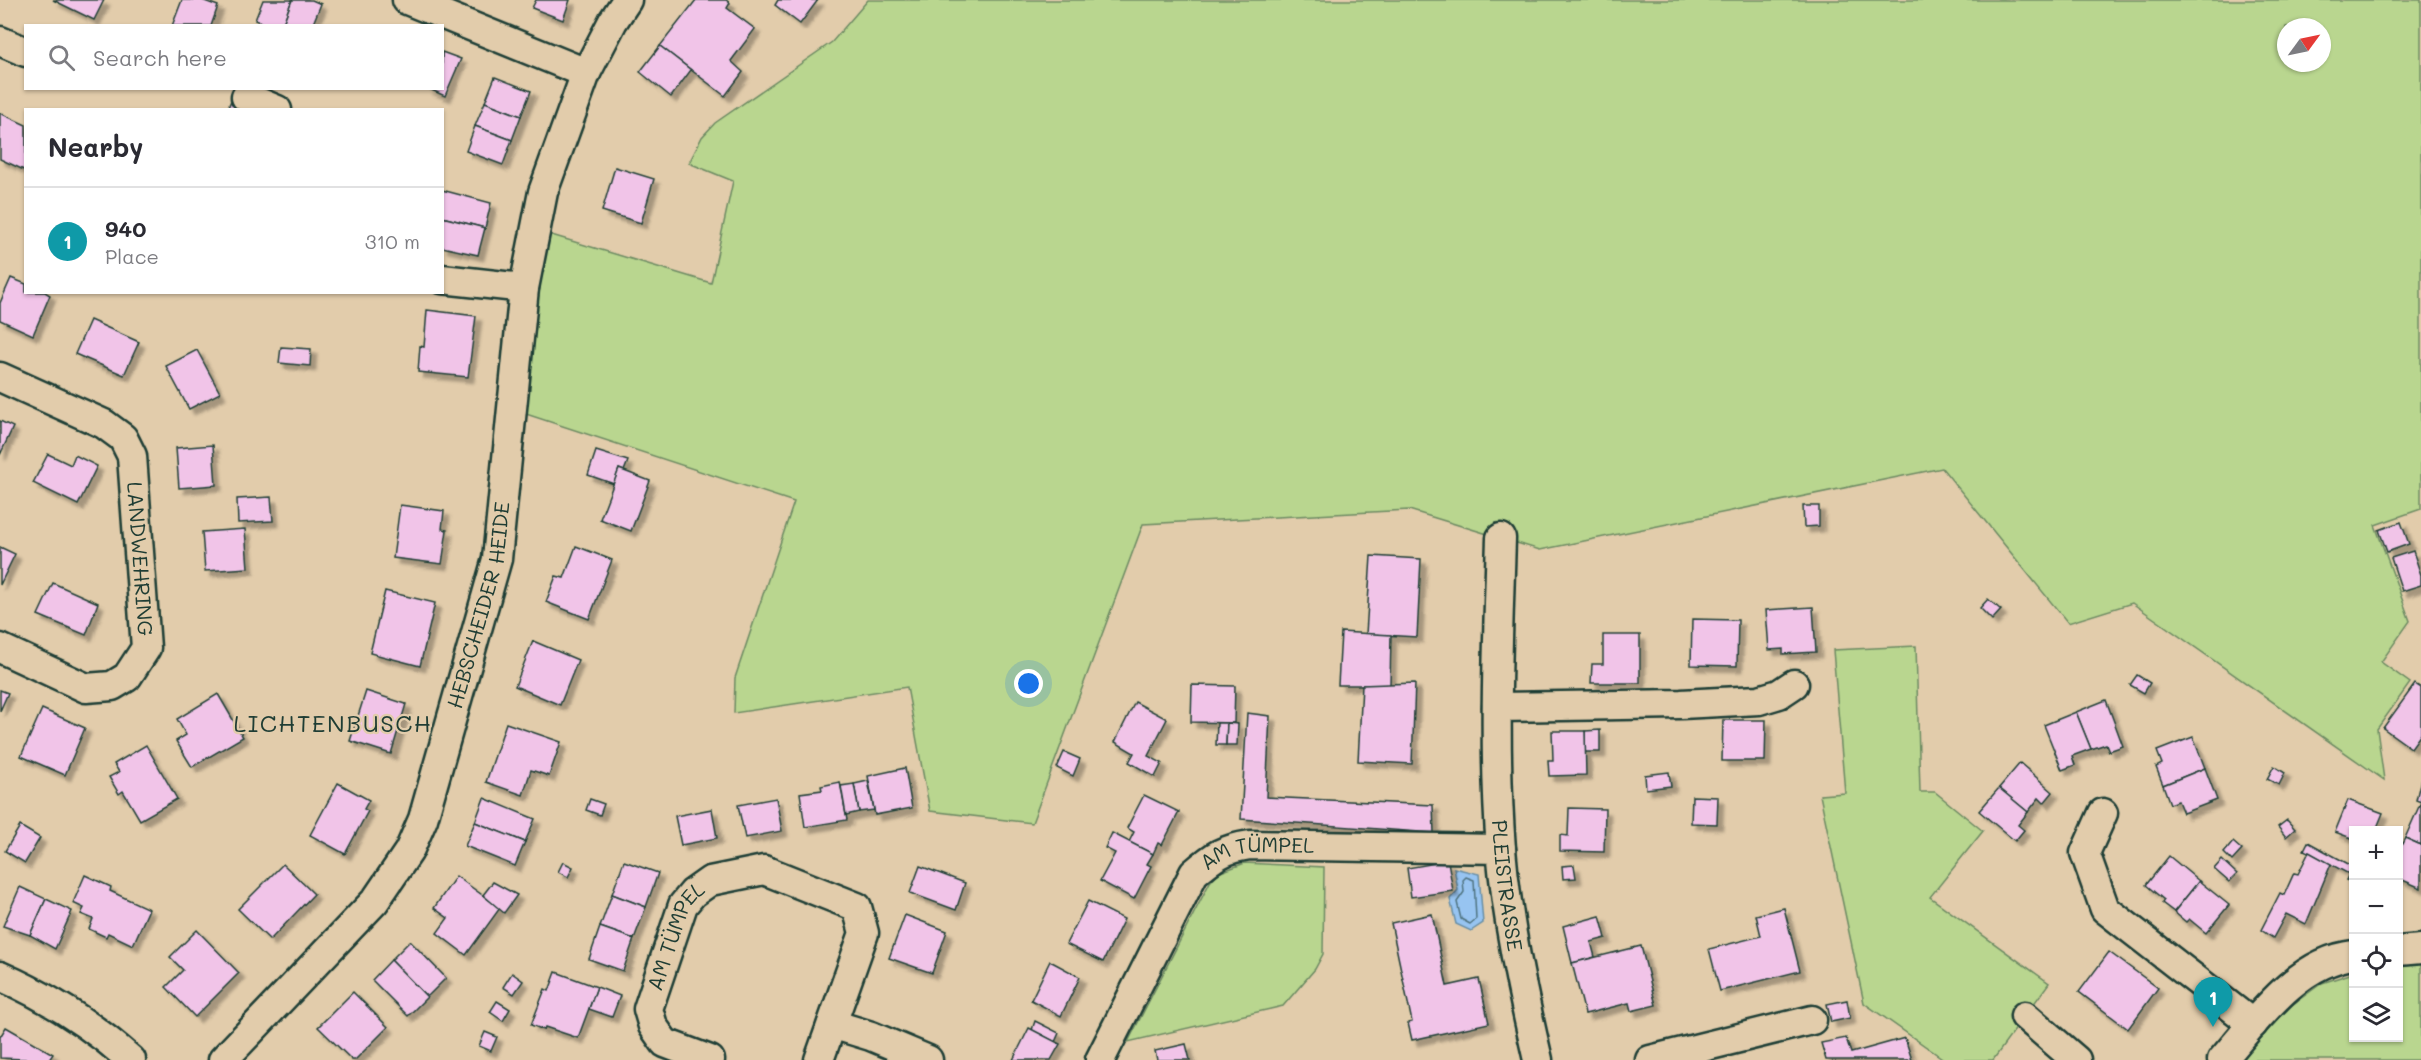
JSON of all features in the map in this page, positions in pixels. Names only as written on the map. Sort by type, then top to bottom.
[{"type":"street","points":[[408,0],[586,73]]},
{"type":"street","name":"HEBSCHEIDER HEIDE","points":[[223,1060],[375,901],[409,851],[423,819],[497,559],[524,288],[543,192],[586,73],[613,21],[627,0]]},
{"type":"street","points":[[0,41],[24,51]]},
{"type":"street","points":[[246,97],[273,108]]},
{"type":"street","points":[[444,279],[524,288]]},
{"type":"street","name":"LANDWEHRING","points":[[0,376],[104,424],[123,438],[132,456],[146,648],[128,677],[112,686],[86,688],[0,648]]},
{"type":"street","name":"PLEISTRASSE","points":[[1501,538],[1497,707],[1501,849],[1520,982],[1538,1060]]},
{"type":"street","points":[[1497,707],[1681,704],[1759,700],[1779,694],[1794,684]]},
{"type":"street","points":[[2103,813],[2085,853],[2105,909],[2253,1024]]},
{"type":"street","name":"AM TÜMPEL","points":[[1100,1060],[1194,873],[1215,855],[1231,848],[1250,845],[1501,849]]},
{"type":"street","name":"AM TÜMPEL","points":[[710,1060],[664,1043],[653,1026],[648,1009],[683,905],[693,893],[710,881],[764,870],[857,907],[862,918],[864,933],[819,1060]]},
{"type":"street","points":[[2403,951],[2421,949]]},
{"type":"street","points":[[2222,1060],[2282,993],[2319,965],[2349,956]]},
{"type":"street","points":[[0,976],[61,1007],[110,1041],[131,1060]]},
{"type":"street","points":[[2025,1016],[2076,1060]]},
{"type":"street","points":[[1650,1060],[1812,1020]]},
{"type":"street","points":[[832,1024],[871,1036],[928,1060]]},
{"type":"green space","points":[[868,0],[2421,0],[2421,509],[2375,525],[2410,621],[2381,662],[2410,683],[2377,729],[2384,780],[2132,603],[2068,623],[1942,468],[1540,550],[1409,510],[1143,524],[1032,823],[930,811],[907,687],[734,713],[735,678],[794,502],[526,414],[545,233],[711,283],[733,181],[689,163],[702,137],[715,123],[832,42]]},
{"type":"green space","points":[[1916,646],[1920,792],[1935,792],[1983,831],[1930,897],[2049,983],[1993,1060],[1945,1060],[1864,1003],[1820,795],[1845,793],[1833,650]]},
{"type":"green space","points":[[1245,863],[1324,867],[1323,954],[1315,969],[1283,1006],[1128,1042],[1210,882],[1218,873]]},
{"type":"green space","points":[[2421,964],[2421,1060],[2240,1060],[2292,1005],[2322,983],[2349,974],[2349,1042],[2403,1042],[2403,966]]},
{"type":"water","points":[[1454,868],[1479,874],[1483,923],[1471,931],[1456,924],[1450,899],[1458,890]]},
{"type":"building","points":[[53,0],[104,0],[94,20]]},
{"type":"building","points":[[182,0],[202,0],[218,6],[212,24],[173,24]]},
{"type":"building","points":[[263,0],[292,0],[283,24],[264,24],[255,20]]},
{"type":"building","points":[[292,0],[312,0],[321,4],[313,24],[283,24]]},
{"type":"building","points":[[536,0],[570,0],[563,20],[532,8]]},
{"type":"building","points":[[696,0],[726,0],[730,3],[727,8],[755,29],[731,61],[743,72],[725,96],[660,46]]},
{"type":"building","points":[[778,0],[818,0],[800,24],[775,5]]},
{"type":"building","points":[[660,46],[691,70],[671,97],[640,72]]},
{"type":"building","points":[[444,53],[461,59],[445,96],[432,90],[444,90]]},
{"type":"building","points":[[495,77],[531,91],[521,116],[485,102]]},
{"type":"building","points":[[232,98],[254,108],[228,108]]},
{"type":"building","points":[[485,102],[521,116],[512,140],[475,126]]},
{"type":"building","points":[[0,113],[24,124],[24,170],[0,159]]},
{"type":"building","points":[[475,126],[512,140],[503,165],[466,151]]},
{"type":"building","points":[[615,167],[654,179],[641,223],[602,211]]},
{"type":"building","points":[[444,191],[491,203],[485,228],[444,218]]},
{"type":"building","points":[[444,218],[485,228],[478,255],[444,247]]},
{"type":"building","points":[[11,278],[24,283],[24,294],[50,295],[33,335],[0,320],[0,303]]},
{"type":"building","points":[[427,310],[476,316],[468,377],[418,372],[420,346],[424,347]]},
{"type":"building","points":[[90,320],[139,342],[124,375],[75,354]]},
{"type":"building","points":[[281,347],[311,349],[310,366],[279,363]]},
{"type":"building","points":[[197,350],[220,393],[189,409],[166,366]]},
{"type":"building","points":[[0,421],[13,427],[0,455]]},
{"type":"building","points":[[213,445],[216,485],[179,488],[176,448]]},
{"type":"building","points":[[596,451],[628,461],[624,471],[619,469],[614,484],[588,475]]},
{"type":"building","points":[[48,454],[71,465],[75,455],[97,466],[78,505],[33,483]]},
{"type":"building","points":[[619,469],[650,481],[631,531],[600,519]]},
{"type":"building","points":[[271,497],[273,521],[238,523],[237,499]]},
{"type":"building","points":[[400,505],[444,511],[442,529],[447,530],[442,564],[393,558]]},
{"type":"building","points":[[1803,506],[1819,506],[1819,526],[1804,527]]},
{"type":"building","points":[[2401,522],[2409,544],[2387,552],[2379,530]]},
{"type":"building","points":[[245,529],[248,568],[205,571],[202,532]]},
{"type":"building","points":[[576,546],[612,560],[589,619],[546,602],[556,576],[564,578]]},
{"type":"building","points":[[0,547],[15,554],[0,585]]},
{"type":"building","points":[[2413,551],[2421,575],[2421,585],[2402,591],[2391,558]]},
{"type":"building","points":[[1371,556],[1421,559],[1417,637],[1366,634]]},
{"type":"building","points":[[53,583],[98,603],[86,635],[38,615]]},
{"type":"building","points":[[385,591],[435,603],[420,666],[370,653]]},
{"type":"building","points":[[1988,599],[2001,610],[1992,620],[1980,608]]},
{"type":"building","points":[[1813,607],[1816,652],[1783,654],[1783,649],[1769,650],[1766,610]]},
{"type":"building","points":[[1692,619],[1738,620],[1737,666],[1691,665]]},
{"type":"building","points":[[1341,632],[1391,635],[1390,685],[1338,685]]},
{"type":"building","points":[[1603,635],[1640,635],[1640,683],[1591,683],[1592,664],[1603,664]]},
{"type":"building","points":[[533,641],[578,660],[560,705],[515,686]]},
{"type":"building","points":[[2137,675],[2150,683],[2144,693],[2130,685]]},
{"type":"building","points":[[1415,683],[1412,764],[1358,761],[1362,685]]},
{"type":"building","points":[[2415,684],[2421,688],[2421,734],[2411,748],[2383,728]]},
{"type":"building","points":[[1192,685],[1235,686],[1234,723],[1191,722]]},
{"type":"building","points":[[0,690],[8,693],[0,711]]},
{"type":"building","points":[[366,691],[406,704],[391,754],[350,741]]},
{"type":"building","points":[[218,694],[243,737],[192,767],[176,741],[186,735],[177,719]]},
{"type":"building","points":[[2106,700],[2123,746],[2109,751],[2106,744],[2091,749],[2076,712]]},
{"type":"building","points":[[1135,702],[1167,719],[1148,756],[1162,763],[1155,777],[1129,762],[1134,753],[1115,742]]},
{"type":"building","points":[[42,709],[85,728],[65,775],[21,756]]},
{"type":"building","points":[[2076,712],[2091,749],[2072,756],[2075,765],[2062,770],[2044,725]]},
{"type":"building","points":[[1247,713],[1270,716],[1266,797],[1433,805],[1434,833],[1241,819]]},
{"type":"building","points":[[1723,720],[1766,720],[1765,761],[1722,761]]},
{"type":"building","points":[[506,723],[561,742],[549,776],[531,770],[523,795],[486,782]]},
{"type":"building","points":[[1217,723],[1227,723],[1226,745],[1216,745]]},
{"type":"building","points":[[1227,723],[1238,724],[1237,745],[1226,745]]},
{"type":"building","points":[[1600,730],[1600,752],[1585,752],[1585,731]]},
{"type":"building","points":[[1552,731],[1585,731],[1586,775],[1549,776],[1548,760],[1553,760]]},
{"type":"building","points":[[2193,737],[2205,768],[2163,785],[2156,767],[2162,764],[2157,751]]},
{"type":"building","points":[[146,745],[177,799],[140,820],[123,791],[119,794],[109,777],[119,772],[114,764]]},
{"type":"building","points":[[1064,752],[1080,759],[1073,776],[1057,768]]},
{"type":"building","points":[[2020,763],[2053,792],[2044,803],[2039,798],[2028,812],[1999,788]]},
{"type":"building","points":[[2274,766],[2285,773],[2279,785],[2267,779]]},
{"type":"building","points":[[905,768],[912,808],[875,815],[868,776]]},
{"type":"building","points":[[2205,768],[2217,800],[2183,813],[2178,801],[2170,804],[2163,785]]},
{"type":"building","points":[[1669,772],[1671,786],[1646,789],[1645,775]]},
{"type":"building","points":[[2421,779],[2421,802],[2416,800]]},
{"type":"building","points":[[868,781],[874,810],[859,812],[854,784]]},
{"type":"building","points":[[840,782],[847,820],[805,827],[800,793],[822,790],[821,786]]},
{"type":"building","points":[[338,783],[369,800],[364,809],[368,811],[345,854],[310,835]]},
{"type":"building","points":[[854,784],[859,812],[846,815],[841,786]]},
{"type":"building","points":[[1999,788],[2028,812],[2018,825],[2024,830],[2015,841],[1979,811]]},
{"type":"building","points":[[1144,795],[1179,812],[1162,845],[1158,843],[1153,854],[1129,842],[1134,832],[1127,828]]},
{"type":"building","points":[[1692,796],[1718,797],[1717,824],[1691,823]]},
{"type":"building","points":[[484,798],[535,819],[525,842],[475,822]]},
{"type":"building","points":[[776,798],[782,831],[745,838],[738,805]]},
{"type":"building","points":[[590,799],[604,804],[600,815],[586,810]]},
{"type":"building","points":[[2348,800],[2383,813],[2378,826],[2349,826],[2349,837],[2335,832]]},
{"type":"building","points":[[2421,802],[2421,845],[2405,838]]},
{"type":"building","points":[[1569,808],[1605,809],[1604,852],[1560,851],[1560,835],[1568,836]]},
{"type":"building","points":[[712,809],[717,838],[681,845],[675,816]]},
{"type":"building","points":[[2287,820],[2295,829],[2286,837],[2278,827]]},
{"type":"building","points":[[475,822],[525,842],[515,866],[465,846]]},
{"type":"building","points":[[20,826],[40,838],[25,863],[5,851]]},
{"type":"building","points":[[1112,833],[1153,854],[1147,864],[1151,866],[1134,899],[1100,881],[1115,853],[1105,848]]},
{"type":"building","points":[[2405,838],[2421,845],[2421,888],[2403,880],[2403,842]]},
{"type":"building","points":[[2233,842],[2242,850],[2232,861],[2224,853]]},
{"type":"building","points":[[2308,842],[2349,864],[2349,874],[2304,850]]},
{"type":"building","points":[[2309,852],[2331,864],[2306,924],[2286,914],[2273,938],[2261,930],[2280,893],[2284,895],[2294,873],[2298,874]]},
{"type":"building","points":[[2169,856],[2199,881],[2174,912],[2162,903],[2164,900],[2146,885]]},
{"type":"building","points":[[2222,860],[2237,874],[2229,882],[2214,869]]},
{"type":"building","points":[[624,861],[658,873],[646,907],[612,894]]},
{"type":"building","points":[[1448,861],[1453,891],[1411,897],[1407,868]]},
{"type":"building","points":[[563,862],[573,867],[568,877],[558,872]]},
{"type":"building","points":[[283,864],[314,894],[270,940],[238,909]]},
{"type":"building","points":[[1574,865],[1576,878],[1563,879],[1562,866]]},
{"type":"building","points":[[920,866],[965,883],[956,910],[910,893]]},
{"type":"building","points":[[85,875],[111,887],[110,891],[149,909],[133,945],[108,933],[106,937],[89,929],[93,919],[81,914],[84,908],[73,903]]},
{"type":"building","points":[[456,876],[500,908],[466,955],[437,933],[448,918],[434,908]]},
{"type":"building","points":[[2199,881],[2229,905],[2206,933],[2189,919],[2186,922],[2174,912]]},
{"type":"building","points":[[493,882],[517,895],[504,913],[483,895]]},
{"type":"building","points":[[20,887],[46,899],[30,935],[3,926]]},
{"type":"building","points":[[612,894],[646,907],[634,939],[600,927]]},
{"type":"building","points":[[46,899],[72,911],[55,949],[30,935]]},
{"type":"building","points":[[1088,901],[1124,919],[1103,962],[1066,944]]},
{"type":"building","points":[[1784,908],[1800,971],[1720,991],[1709,949],[1761,936],[1756,915]]},
{"type":"building","points":[[1432,914],[1447,986],[1479,979],[1489,1023],[1412,1040],[1408,1023],[1412,1022],[1391,923]]},
{"type":"building","points":[[905,915],[947,931],[932,973],[889,958]]},
{"type":"building","points":[[1600,916],[1606,938],[1591,942],[1595,957],[1572,963],[1563,926]]},
{"type":"building","points":[[600,927],[634,939],[623,971],[589,959]]},
{"type":"building","points":[[197,930],[239,973],[195,1017],[166,987],[183,970],[170,957]]},
{"type":"building","points":[[410,941],[446,978],[427,997],[391,960]]},
{"type":"building","points":[[1641,946],[1656,1005],[1631,1011],[1629,1003],[1585,1014],[1572,963]]},
{"type":"building","points":[[2109,952],[2158,988],[2128,1029],[2079,992]]},
{"type":"building","points":[[391,960],[427,997],[408,1016],[372,980]]},
{"type":"building","points":[[1050,961],[1080,977],[1061,1016],[1031,1000]]},
{"type":"building","points":[[556,972],[597,987],[578,1038],[545,1027],[544,1030],[531,1025],[545,989],[549,991]]},
{"type":"building","points":[[512,973],[523,981],[514,994],[503,987]]},
{"type":"building","points":[[597,987],[620,996],[612,1017],[589,1009]]},
{"type":"building","points":[[353,992],[388,1027],[355,1060],[352,1060],[318,1027]]},
{"type":"building","points":[[1847,1000],[1850,1018],[1831,1022],[1827,1004]]},
{"type":"building","points":[[497,1001],[510,1009],[503,1021],[490,1012]]},
{"type":"building","points":[[1035,1021],[1059,1033],[1055,1042],[1032,1030]]},
{"type":"building","points":[[6,1027],[53,1054],[49,1060],[0,1058],[0,1037]]},
{"type":"building","points":[[1029,1028],[1060,1044],[1051,1060],[1013,1060]]},
{"type":"building","points":[[485,1032],[497,1037],[491,1051],[479,1046]]},
{"type":"building","points":[[1846,1038],[1851,1053],[1905,1038],[1912,1060],[1826,1060],[1821,1043]]},
{"type":"building","points":[[1186,1044],[1190,1060],[1157,1060],[1155,1051]]},
{"type":"place","name":"940","points":[[2213,1027]]},
{"type":"district","name":"LICHTENBUSCH","points":[[333,724]]}]
